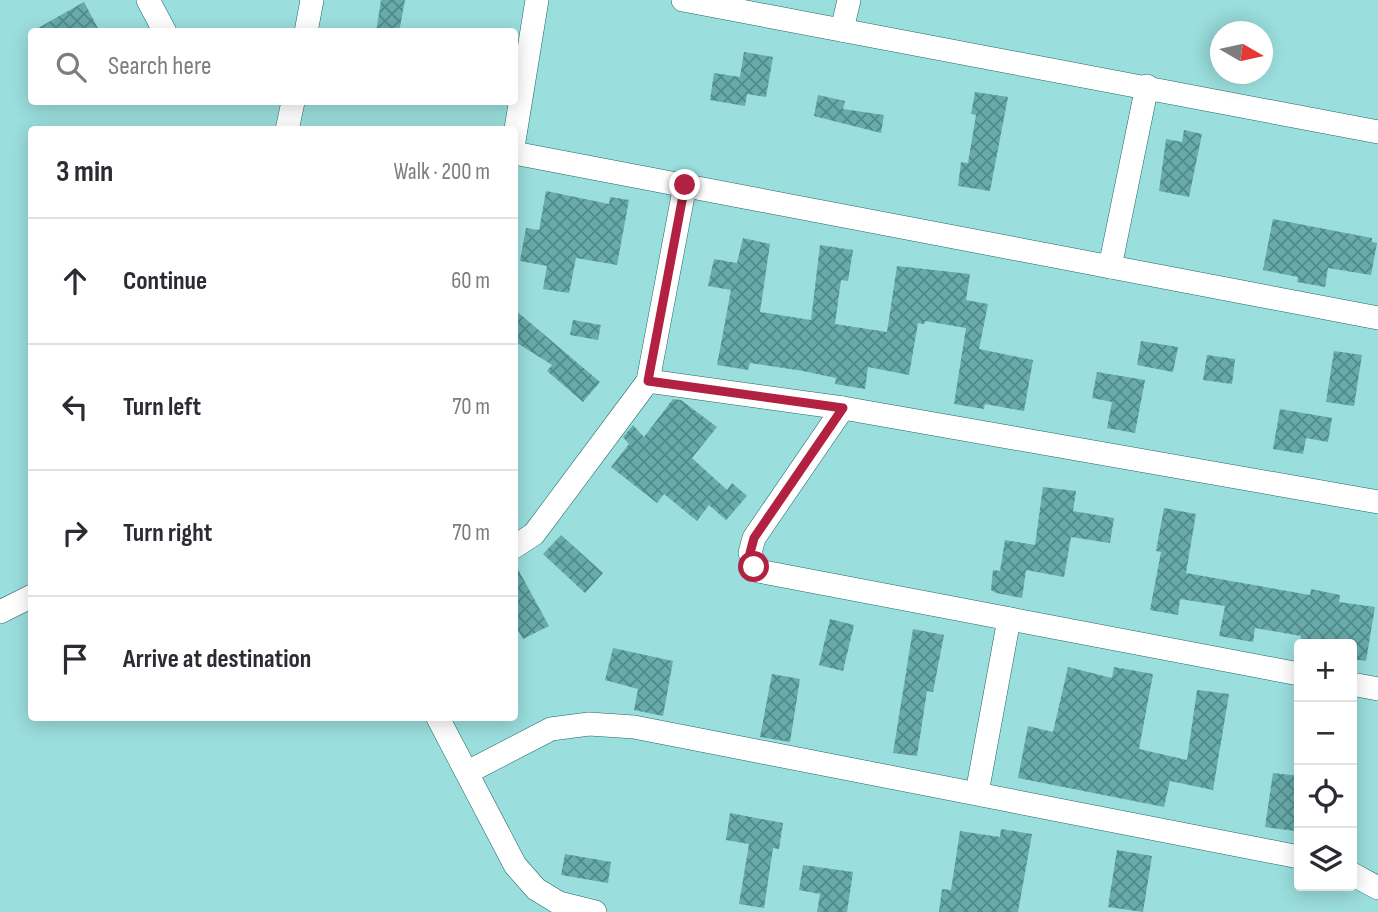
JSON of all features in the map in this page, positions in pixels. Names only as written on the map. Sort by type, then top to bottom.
[{"type":"street","points":[[148,0],[163,28]]},
{"type":"street","points":[[307,28],[312,0]]},
{"type":"street","points":[[516,126],[537,0]]},
{"type":"street","points":[[683,0],[1378,132]]},
{"type":"street","points":[[842,30],[849,0]]},
{"type":"street","points":[[1110,267],[1147,86]]},
{"type":"street","points":[[288,126],[292,105]]},
{"type":"street","points":[[518,154],[1378,318]]},
{"type":"street","points":[[518,544],[534,534],[648,381],[685,185]]},
{"type":"street","points":[[648,381],[843,408],[1378,502]]},
{"type":"street","points":[[843,408],[754,538],[750,553],[754,567],[798,580],[1294,673]]},
{"type":"street","points":[[0,612],[28,598]]},
{"type":"street","points":[[977,793],[1009,619]]},
{"type":"street","points":[[1357,685],[1378,689]]},
{"type":"street","points":[[440,721],[515,865],[536,889],[559,902],[595,912]]},
{"type":"street","points":[[468,772],[551,729],[589,724],[635,727],[1294,856]]},
{"type":"street","points":[[1357,877],[1378,888]]},
{"type":"building","points":[[381,0],[405,0],[400,28],[377,28]]},
{"type":"building","points":[[84,2],[98,28],[38,28]]},
{"type":"building","points":[[744,52],[773,57],[766,97],[747,94],[745,106],[710,100],[714,73],[740,77]]},
{"type":"building","points":[[975,92],[1008,97],[990,191],[958,186],[961,162],[968,163],[976,115],[971,114]]},
{"type":"building","points":[[818,95],[845,101],[843,109],[884,115],[881,133],[814,116]]},
{"type":"building","points":[[1184,130],[1202,134],[1189,197],[1159,191],[1166,139],[1182,142]]},
{"type":"building","points":[[546,191],[609,204],[610,197],[629,200],[617,265],[576,258],[569,293],[543,289],[547,266],[520,261],[526,228],[539,230]]},
{"type":"building","points":[[1273,219],[1372,238],[1372,242],[1377,243],[1371,275],[1328,268],[1325,287],[1297,282],[1298,277],[1263,270]]},
{"type":"building","points":[[743,238],[770,244],[760,312],[811,320],[820,245],[853,250],[848,281],[841,280],[835,324],[887,332],[897,266],[970,274],[966,300],[988,304],[979,349],[1033,360],[1024,411],[985,404],[984,409],[954,404],[966,328],[925,321],[924,324],[918,323],[909,375],[868,367],[865,389],[835,384],[836,378],[803,371],[750,363],[748,370],[717,365],[731,290],[708,286],[714,259],[737,263]]},
{"type":"building","points":[[518,312],[600,382],[583,402],[547,371],[552,365],[518,344]]},
{"type":"building","points":[[573,320],[601,325],[598,340],[570,335]]},
{"type":"building","points":[[1141,341],[1178,347],[1173,372],[1137,365]]},
{"type":"building","points":[[1334,351],[1362,355],[1354,406],[1326,402]]},
{"type":"building","points":[[1207,355],[1235,359],[1232,384],[1203,380]]},
{"type":"building","points":[[1097,372],[1145,380],[1135,433],[1107,428],[1112,402],[1092,398]]},
{"type":"building","points":[[673,399],[681,400],[717,427],[692,458],[727,490],[732,483],[747,496],[726,520],[709,505],[697,521],[664,494],[657,503],[611,467],[629,444],[623,437],[633,425],[644,437]]},
{"type":"building","points":[[1280,409],[1332,418],[1328,442],[1306,438],[1303,454],[1273,449]]},
{"type":"building","points":[[1043,487],[1076,491],[1073,511],[1114,518],[1110,543],[1071,537],[1064,577],[1026,570],[1022,598],[996,593],[991,590],[993,570],[1000,571],[1005,540],[1035,545]]},
{"type":"building","points":[[1164,508],[1196,514],[1186,573],[1310,595],[1311,589],[1340,595],[1339,602],[1375,607],[1366,661],[1357,660],[1357,639],[1300,639],[1301,636],[1255,628],[1253,642],[1219,636],[1225,606],[1180,599],[1178,615],[1150,610],[1161,552],[1156,551]]},
{"type":"building","points":[[561,535],[603,573],[585,593],[543,554]]},
{"type":"building","points":[[518,569],[549,626],[523,639],[518,631]]},
{"type":"building","points":[[830,619],[854,625],[843,671],[819,665]]},
{"type":"building","points":[[913,629],[944,635],[933,692],[927,691],[917,756],[893,753]]},
{"type":"building","points":[[613,648],[673,661],[663,716],[634,710],[638,689],[605,680]]},
{"type":"building","points":[[1068,667],[1112,678],[1114,667],[1153,674],[1139,749],[1187,760],[1197,690],[1229,694],[1213,790],[1170,781],[1164,807],[1018,778],[1028,726],[1053,732]]},
{"type":"building","points":[[772,674],[800,679],[790,742],[760,737]]},
{"type":"building","points":[[1273,773],[1294,775],[1294,831],[1265,827]]},
{"type":"building","points":[[730,813],[783,823],[779,849],[773,848],[764,908],[739,904],[749,844],[726,840]]},
{"type":"building","points":[[1001,829],[1032,834],[1018,912],[939,912],[942,889],[951,890],[960,831],[1000,837]]},
{"type":"building","points":[[1117,850],[1152,856],[1143,912],[1108,907]]},
{"type":"building","points":[[565,854],[611,862],[608,883],[561,875]]},
{"type":"building","points":[[803,865],[853,872],[847,912],[817,912],[820,894],[799,890]]},
{"type":"route","points":[[685,185],[648,381],[843,408],[754,538],[750,553],[754,567]]}]
